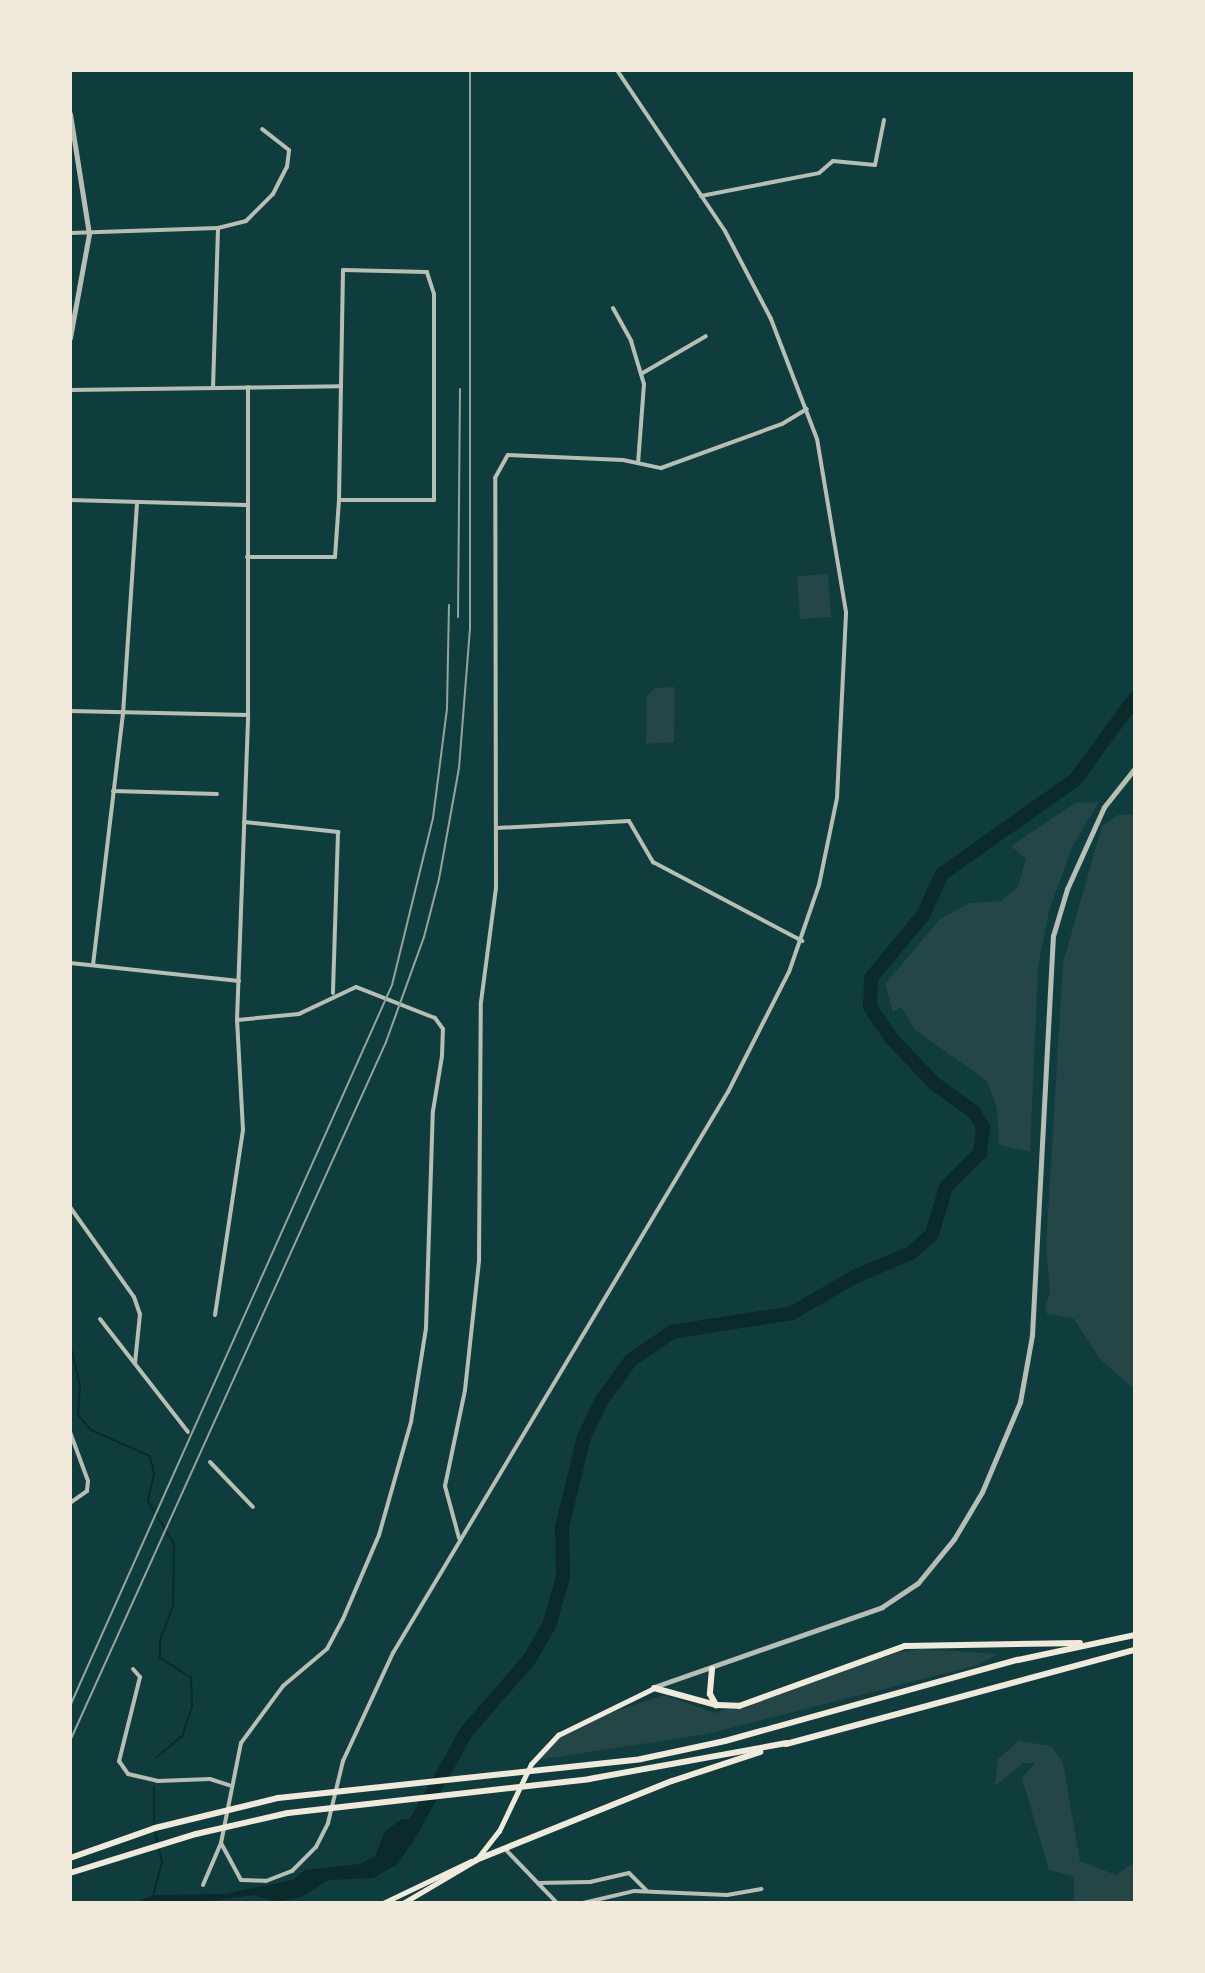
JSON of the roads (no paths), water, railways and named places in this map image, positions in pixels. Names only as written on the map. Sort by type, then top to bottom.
[{"type":"highway","points":[[654,1688],[716,1705],[771,1698],[905,1646],[1079,1644],[1135,1634]]},
{"type":"highway","points":[[70,1858],[155,1828],[278,1798],[588,1767],[725,1741],[1018,1660],[1135,1634]]},
{"type":"highway","points":[[476,1860],[507,1851],[672,1781],[787,1743],[1135,1650]]},
{"type":"highway","points":[[712,1669],[710,1694],[716,1705]]},
{"type":"highway","points":[[70,1873],[98,1861],[288,1813],[589,1779],[787,1743]]},
{"type":"main road","points":[[403,1903],[476,1860],[499,1831],[531,1764],[558,1735],[654,1688]]},
{"type":"main road","points":[[383,1903],[476,1860]]},
{"type":"street","points":[[221,1843],[241,1880],[266,1881],[292,1871],[316,1847],[368,1705],[459,1539],[728,1092],[802,941],[837,798],[846,612],[834,521],[807,409],[771,319],[701,196],[617,70]]},
{"type":"street","points":[[70,114],[89,234],[70,338]]},
{"type":"street","points":[[701,196],[819,173],[833,161],[875,165],[884,120]]},
{"type":"street","points":[[70,233],[218,228],[257,213],[287,167],[289,150],[262,129]]},
{"type":"street","points":[[213,388],[218,228]]},
{"type":"street","points":[[247,557],[335,557],[339,500],[343,270],[427,272],[434,294],[434,500],[339,500]]},
{"type":"street","points":[[613,308],[641,374],[644,429],[638,463]]},
{"type":"street","points":[[641,374],[706,336]]},
{"type":"street","points":[[70,390],[341,386]]},
{"type":"street","points":[[215,1315],[243,1130],[237,1020],[248,715],[248,387]]},
{"type":"street","points":[[459,1539],[445,1486],[465,1390],[479,1261],[481,1002],[496,888],[492,615],[495,478],[501,461],[508,455],[638,463],[661,468],[782,424],[807,409]]},
{"type":"street","points":[[70,500],[246,505]]},
{"type":"street","points":[[93,965],[123,714],[137,503]]},
{"type":"street","points":[[70,711],[248,715]]},
{"type":"street","points":[[654,1688],[882,1607],[918,1583],[954,1539],[1004,1446],[1032,1335],[1053,936],[1097,821],[1135,768]]},
{"type":"street","points":[[113,791],[217,794]]},
{"type":"street","points":[[497,828],[629,821],[653,862],[802,941]]},
{"type":"street","points":[[244,822],[338,832],[333,993]]},
{"type":"street","points":[[70,963],[239,981]]},
{"type":"street","points":[[203,1885],[221,1843],[229,1785],[241,1743],[266,1706],[327,1649],[343,1619],[379,1535],[411,1422],[426,1328],[433,1111],[443,1029],[422,1010],[356,987],[333,993],[299,1014],[237,1020]]},
{"type":"street","points":[[70,1207],[134,1297],[140,1314],[135,1363]]},
{"type":"street","points":[[100,1319],[188,1432]]},
{"type":"street","points":[[70,1432],[88,1481],[87,1491],[70,1503]]},
{"type":"street","points":[[210,1462],[253,1507]]},
{"type":"street","points":[[133,1669],[140,1677],[119,1761],[128,1774],[158,1781],[210,1779],[229,1785]]},
{"type":"street","points":[[507,1851],[557,1903]]},
{"type":"street","points":[[538,1883],[590,1882],[629,1873],[647,1891]]},
{"type":"street","points":[[583,1903],[647,1891],[727,1895],[761,1889]]},
{"type":"waterway","points":[[406,1840],[467,1731],[529,1660],[549,1626],[563,1577],[562,1527],[584,1437],[602,1400],[631,1360],[672,1332],[792,1313],[856,1276],[911,1253],[932,1234],[946,1187],[980,1153],[983,1127],[974,1112],[935,1084],[891,1038],[870,1007],[871,978],[923,915],[942,874],[1075,780],[1135,698]]},
{"type":"waterway","points":[[70,1344],[80,1385],[78,1415],[91,1430],[150,1456],[154,1474],[148,1501],[174,1544],[173,1606],[160,1640],[160,1658],[191,1677],[192,1706],[182,1736],[157,1757]]},
{"type":"waterway","points":[[154,1787],[154,1826]]},
{"type":"waterway","points":[[153,1896],[162,1862],[155,1832]]},
{"type":"railway","points":[[70,1741],[386,1042],[424,937],[439,879],[459,768],[470,629],[470,70]]},
{"type":"railway","points":[[458,617],[460,389]]},
{"type":"railway","points":[[70,1706],[392,985],[433,818],[447,708],[449,605]]}]
